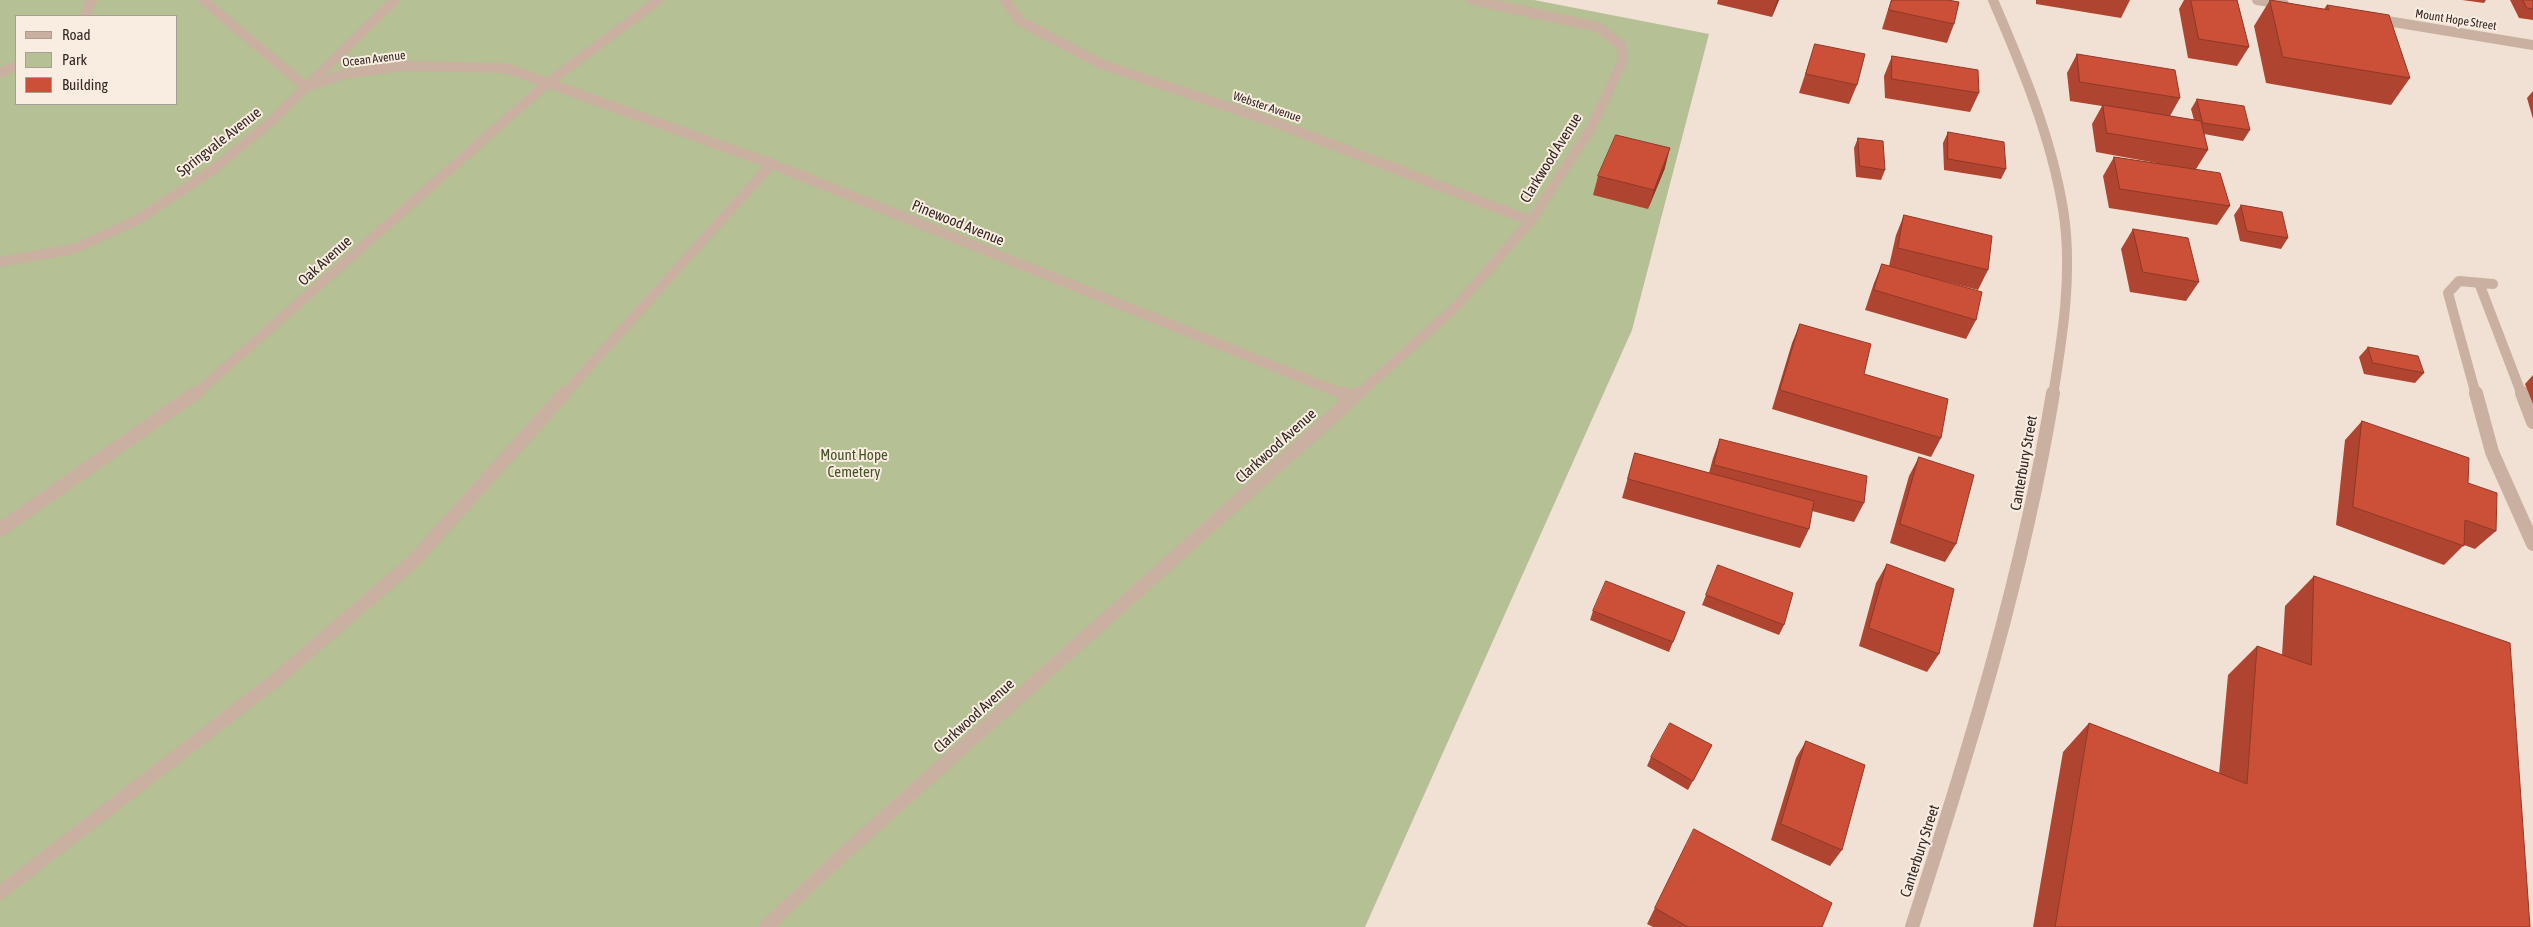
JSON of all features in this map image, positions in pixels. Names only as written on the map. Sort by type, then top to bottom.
[{"type":"street","points":[[85,15],[92,0]]},
{"type":"street","points":[[203,0],[306,86]]},
{"type":"street","name":"Springvale Avenue","points":[[0,262],[74,250],[138,220],[213,170],[275,118],[306,86],[351,46],[396,0]]},
{"type":"street","name":"Oak Avenue","points":[[0,530],[192,396],[549,82],[659,0]]},
{"type":"street","name":"Webster Avenue","points":[[1005,0],[1020,21],[1101,64],[1276,122],[1531,221]]},
{"type":"street","name":"Clarkwood Avenue","points":[[766,927],[845,853],[1456,306],[1531,221],[1590,130],[1623,61],[1622,45],[1598,26],[1472,0]]},
{"type":"street","name":"Canterbury Street","points":[[1912,927],[1966,760],[2030,523],[2054,388],[2068,279],[2063,210],[2047,146],[2010,39],[1993,0]]},
{"type":"street","points":[[2257,0],[2295,6]]},
{"type":"street","name":"Mount Hope Street","points":[[2360,17],[2533,45]]},
{"type":"street","points":[[0,74],[15,66]]},
{"type":"street","name":"Ocean Avenue","points":[[306,86],[345,74],[403,66],[506,68],[549,82]]},
{"type":"street","name":"Pinewood Avenue","points":[[549,82],[772,164],[1354,398]]},
{"type":"street","points":[[0,893],[276,680],[414,561],[772,164]]},
{"type":"street","points":[[2493,284],[2459,281],[2448,293],[2492,452],[2533,544]]},
{"type":"street","points":[[2479,283],[2533,422]]},
{"type":"green space","name":"Mount Hope Cemetery","points":[[0,0],[1534,0],[1709,34],[1632,330],[1365,927],[0,927]]},
{"type":"building","points":[[1892,0],[1948,0],[1959,2],[1954,24],[1889,10]]},
{"type":"building","points":[[2191,0],[2237,0],[2249,47],[2199,39]]},
{"type":"building","points":[[2270,0],[2329,10],[2327,5],[2389,15],[2410,78],[2283,57]]},
{"type":"building","points":[[2523,0],[2533,0],[2533,9],[2527,8]]},
{"type":"building","points":[[1815,44],[1865,54],[1857,85],[1806,74]]},
{"type":"building","points":[[2077,54],[2175,70],[2180,98],[2080,82]]},
{"type":"building","points":[[1892,56],[1978,70],[1979,93],[1892,79]]},
{"type":"building","points":[[2197,99],[2244,106],[2250,130],[2203,123]]},
{"type":"building","points":[[2103,105],[2201,121],[2208,150],[2107,133]]},
{"type":"building","points":[[1948,132],[2004,142],[2006,169],[1948,159]]},
{"type":"building","points":[[1616,135],[1670,148],[1654,190],[1598,176]]},
{"type":"building","points":[[1858,138],[1883,141],[1885,170],[1860,166]]},
{"type":"building","points":[[2114,157],[2220,173],[2230,206],[2120,189]]},
{"type":"building","points":[[2241,205],[2282,212],[2288,238],[2247,231]]},
{"type":"building","points":[[1904,215],[1992,236],[1988,270],[1898,248]]},
{"type":"building","points":[[2133,229],[2188,238],[2199,282],[2143,272]]},
{"type":"building","points":[[1882,264],[1982,292],[1976,320],[1874,290]]},
{"type":"building","points":[[1800,324],[1871,344],[1864,374],[1948,399],[1941,438],[1780,390]]},
{"type":"building","points":[[2368,347],[2418,356],[2424,373],[2373,363]]},
{"type":"building","points":[[2362,421],[2469,458],[2468,483],[2497,493],[2496,531],[2465,520],[2464,546],[2353,507]]},
{"type":"building","points":[[1720,439],[1867,476],[1864,503],[1714,465]]},
{"type":"building","points":[[1635,453],[1814,501],[1809,529],[1628,479]]},
{"type":"building","points":[[1919,457],[1974,475],[1956,544],[1900,524]]},
{"type":"building","points":[[1887,564],[1954,589],[1939,654],[1869,628]]},
{"type":"building","points":[[1718,565],[1793,593],[1784,625],[1706,595]]},
{"type":"building","points":[[2314,576],[2510,643],[2530,927],[2055,927],[2089,723],[2247,784],[2257,646],[2311,665]]},
{"type":"building","points":[[1606,581],[1685,612],[1673,642],[1593,611]]},
{"type":"building","points":[[1670,723],[1712,745],[1693,781],[1651,757]]},
{"type":"building","points":[[1806,741],[1865,765],[1842,850],[1781,824]]},
{"type":"building","points":[[1694,829],[1832,903],[1822,927],[1688,927],[1655,908]]}]
